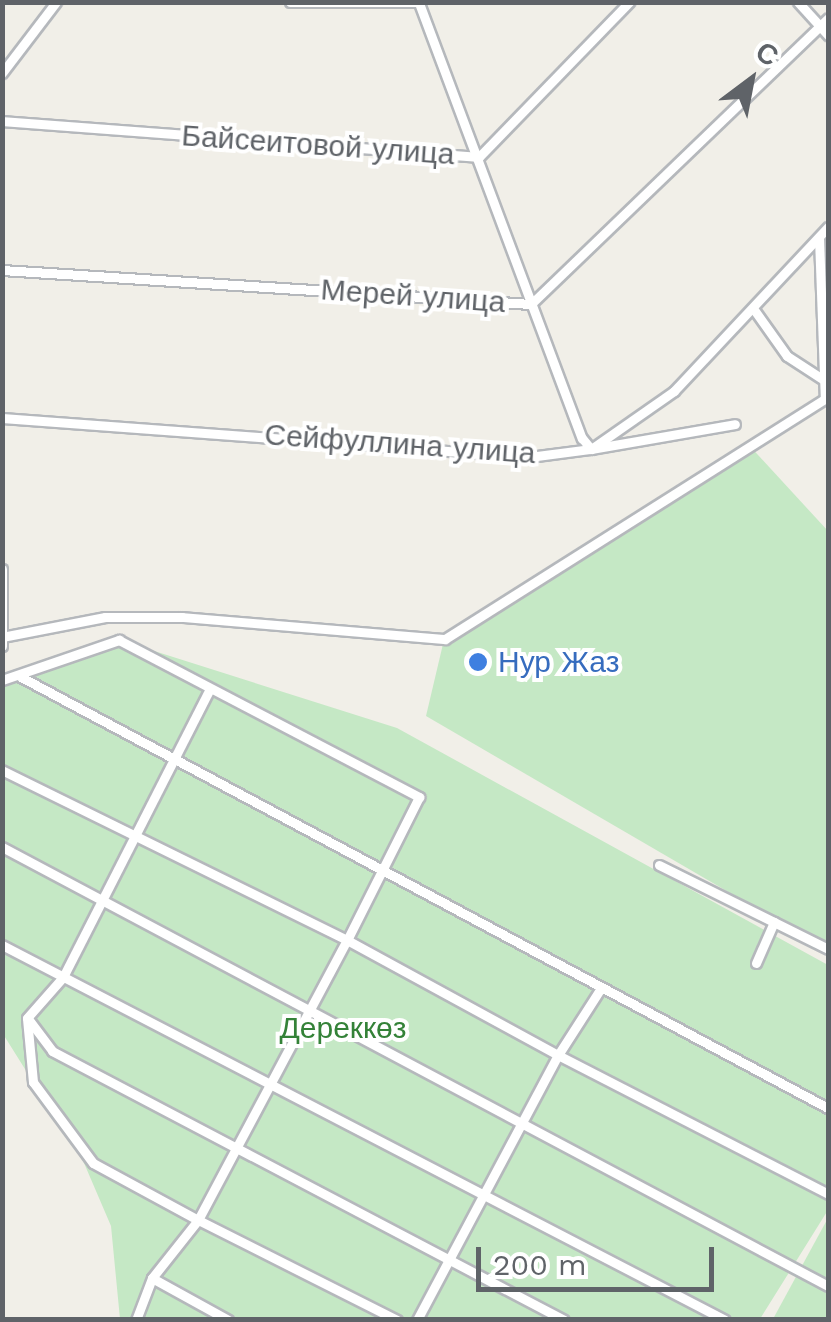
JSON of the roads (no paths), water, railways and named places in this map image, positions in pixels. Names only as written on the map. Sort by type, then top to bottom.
[{"type":"street","points":[[2,73],[56,2]]},
{"type":"street","points":[[290,2],[419,3],[531,304],[591,448],[735,424]]},
{"type":"street","name":"Байсеитовой улица","points":[[2,121],[479,157],[629,2]]},
{"type":"street","points":[[798,2],[826,26]]},
{"type":"street","name":"Мерей улица","points":[[2,270],[531,304],[826,26]]},
{"type":"street","name":"Сейфуллина улица","points":[[2,418],[529,456],[591,448],[674,392],[754,311],[828,226]]},
{"type":"street","points":[[2,569],[3,637],[105,617],[182,617],[444,639],[827,398],[819,238]]},
{"type":"street","points":[[754,311],[787,356],[824,380]]},
{"type":"street","points":[[2,680],[21,678],[119,640],[419,797],[384,873],[270,1077],[198,1220],[152,1278],[136,1320]]},
{"type":"street","points":[[21,678],[828,1108]]},
{"type":"street","points":[[210,689],[63,977],[27,1018],[32,1082],[93,1163],[397,1320]]},
{"type":"street","points":[[2,770],[135,830],[828,1194]]},
{"type":"street","points":[[2,847],[828,1286]]},
{"type":"street","points":[[659,865],[828,949]]},
{"type":"street","points":[[756,964],[774,922]]},
{"type":"street","points":[[2,945],[270,1077],[725,1320]]},
{"type":"street","points":[[418,1320],[558,1055],[601,988]]},
{"type":"street","points":[[27,1018],[52,1051],[564,1320]]},
{"type":"street","points":[[152,1278],[228,1320]]},
{"type":"place","name":"Нур Жаз","points":[[478,662]]},
{"type":"park label","name":"Дереккөз","points":[[343,1028]]}]
